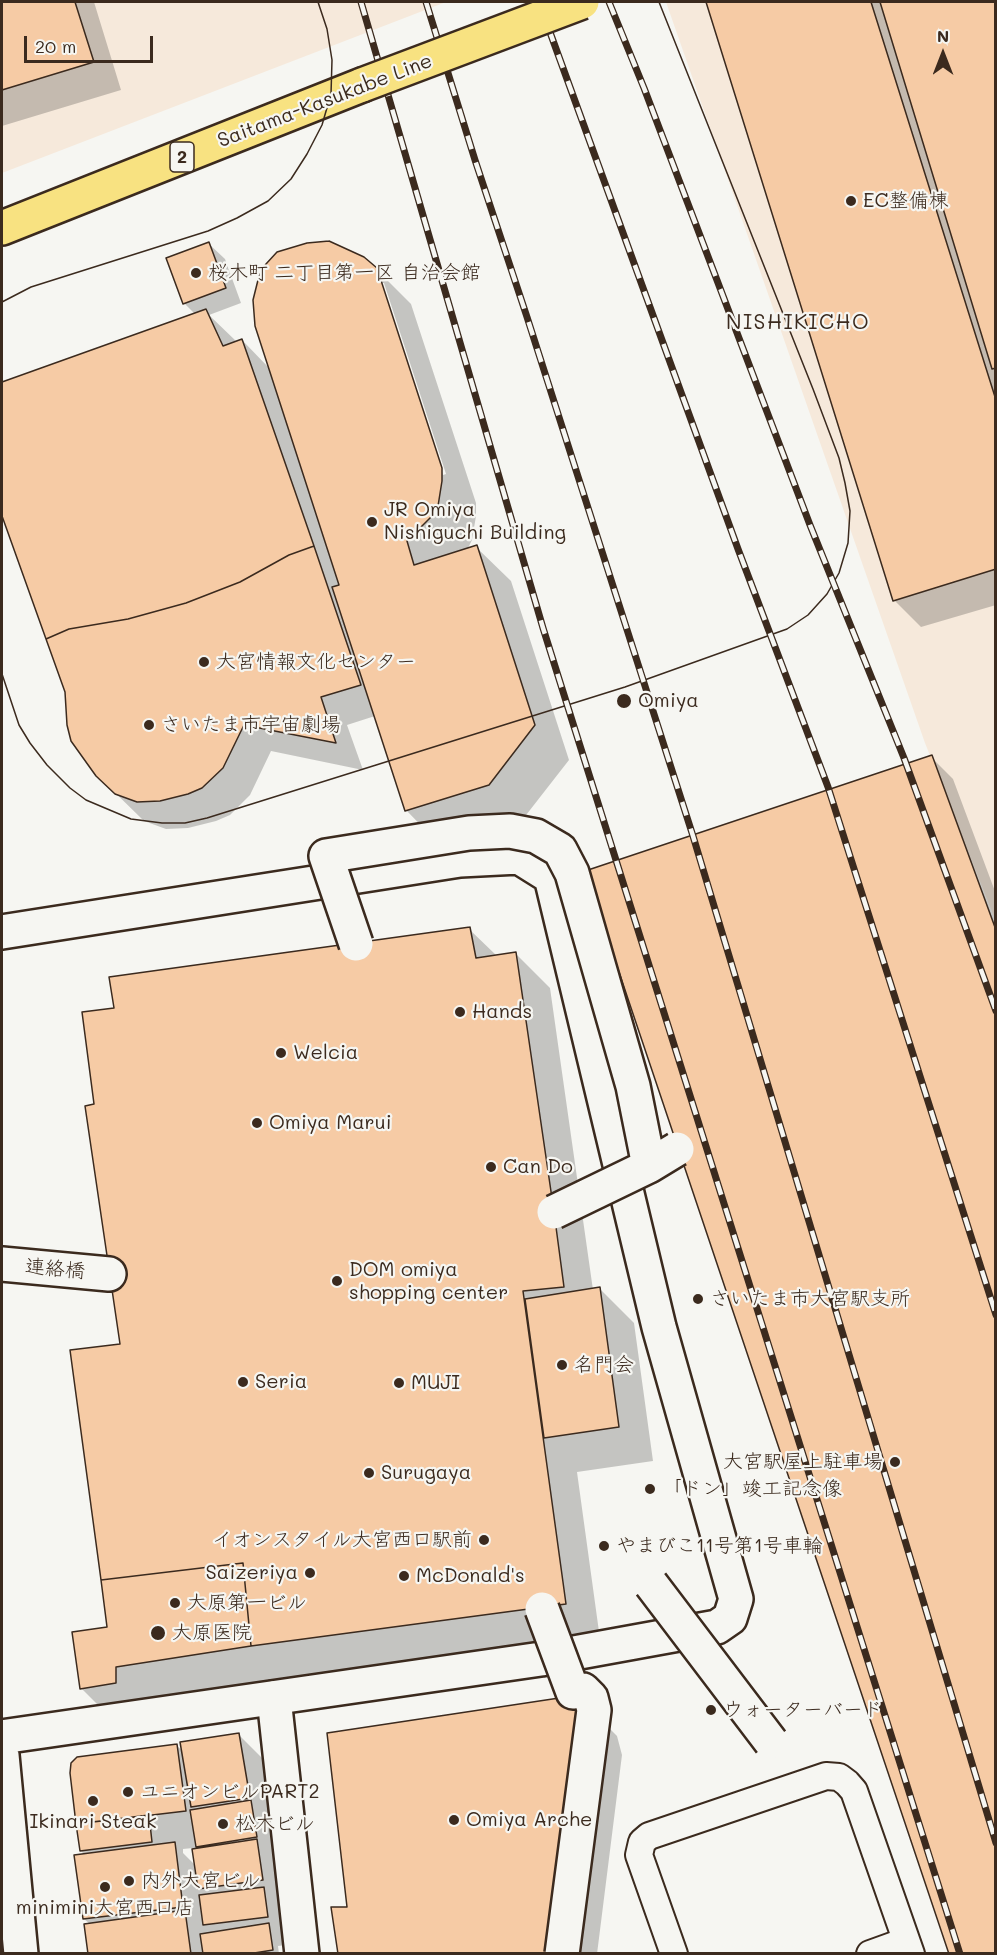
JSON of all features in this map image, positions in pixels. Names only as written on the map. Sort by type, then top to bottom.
[{"type":"main road","name":"Saitama-Kasukabe Line","points":[[2,228],[362,85],[582,2]]},
{"type":"street","points":[[356,944],[316,858],[469,833],[510,831],[536,836],[560,850],[572,873],[627,1064],[649,1166]]},
{"type":"street","points":[[2,932],[460,860],[519,857],[551,877],[659,1328],[736,1599],[730,1618],[717,1627],[542,1659],[2,1737]]},
{"type":"street","points":[[554,1212],[649,1166],[677,1149]]},
{"type":"street","name":"連絡橋","points":[[2,1264],[109,1274]]},
{"type":"street","points":[[651,1584],[771,1742]]},
{"type":"street","points":[[542,1609],[573,1692],[583,1690],[591,1698],[594,1710],[562,1953]]},
{"type":"street","points":[[273,1698],[302,1953]]},
{"type":"street","points":[[2,1755],[21,1953]]},
{"type":"lane","points":[[674,1953],[639,1855],[642,1842],[649,1836],[826,1776],[839,1777],[854,1791],[908,1947],[870,1953]]},
{"type":"shaded area","points":[[2,2],[446,2],[2,173]]},
{"type":"shaded area","points":[[666,2],[995,2],[995,919],[925,743]]},
{"type":"building","points":[[2,2],[75,2],[94,62],[2,90]]},
{"type":"building","name":"EC整備棟","points":[[706,2],[871,2],[996,400],[996,569],[893,601]]},
{"type":"building","points":[[880,2],[996,2],[996,368],[992,369]]},
{"type":"building","name":"JR Omiya Nishiguchi Building","points":[[329,241],[364,257],[377,268],[442,468],[438,506],[433,515],[407,541],[414,565],[477,545],[535,725],[489,785],[405,811],[332,587],[339,585],[255,326],[253,300],[259,276],[266,264],[277,252],[307,243]]},
{"type":"building","name":"桜木町 二丁目第一区 自治会館","points":[[209,242],[226,288],[183,304],[166,258]]},
{"type":"building","points":[[206,309],[223,346],[242,339],[314,546],[289,555],[240,582],[186,603],[128,619],[69,629],[46,639],[2,516],[2,382]]},
{"type":"building","name":"大宮情報文化センター","points":[[314,546],[361,685],[321,697],[336,743],[244,725],[223,768],[202,788],[160,801],[137,802],[115,794],[96,776],[71,741],[67,725],[65,692],[46,639],[69,629],[128,619],[186,603],[240,582],[289,555]]},
{"type":"building","name":"大宮駅屋上駐車場","points":[[932,755],[996,930],[996,1954],[949,1954],[585,871]]},
{"type":"building","name":"DOM omiya shopping center","points":[[470,927],[476,958],[516,952],[554,1212],[564,1287],[523,1291],[566,1604],[251,1646],[243,1563],[101,1580],[70,1350],[120,1344],[85,1106],[94,1104],[82,1012],[114,1008],[109,977]]},
{"type":"building","points":[[600,1287],[619,1427],[544,1438],[525,1299]]},
{"type":"building","name":"大原第一ビル","points":[[243,1563],[251,1646],[116,1667],[116,1683],[80,1689],[72,1632],[107,1627],[101,1580]]},
{"type":"building","name":"Omiya Arche","points":[[579,1695],[584,1715],[554,1954],[338,1954],[331,1907],[347,1907],[327,1733]]},
{"type":"building","points":[[239,1733],[250,1798],[191,1807],[180,1742]]},
{"type":"building","name":"ユニオンビルPART2","points":[[177,1744],[186,1811],[76,1824],[70,1773],[71,1763],[77,1757]]},
{"type":"building","name":"松木ビル","points":[[251,1800],[257,1837],[196,1847],[190,1810]]},
{"type":"building","points":[[149,1815],[152,1842],[80,1851],[76,1824]]},
{"type":"building","points":[[257,1839],[263,1880],[198,1889],[192,1849]]},
{"type":"building","name":"内外大宮ビル","points":[[175,1842],[183,1907],[83,1919],[74,1855]]},
{"type":"building","points":[[264,1887],[268,1917],[203,1925],[199,1895]]},
{"type":"building","points":[[185,1910],[191,1954],[88,1954],[84,1924]]},
{"type":"building","points":[[269,1923],[273,1950],[248,1954],[203,1954],[200,1934]]},
{"type":"tram line","points":[[2,302],[31,287],[208,231],[268,201],[291,179],[307,154],[322,125],[331,94],[332,60],[327,29],[318,2]]},
{"type":"tram line","points":[[2,674],[19,725],[47,765],[70,788],[86,800],[131,819],[185,823],[625,687],[787,629],[808,615],[827,594],[839,573],[848,543],[850,511],[839,458],[659,2]]},
{"type":"railway","points":[[361,2],[543,628],[960,1954]]},
{"type":"railway","points":[[426,2],[693,836],[996,1843]]},
{"type":"railway","points":[[539,2],[738,549],[828,787],[996,1315]]},
{"type":"railway","points":[[609,2],[644,88],[810,525],[904,758],[996,1011]]},
{"type":"place","name":"EC整備棟","points":[[851,201]]},
{"type":"place","name":"桜木町 二丁目第一区 自治会館","points":[[196,273]]},
{"type":"place","name":"JR Omiya Nishiguchi Building","points":[[372,522]]},
{"type":"place","name":"大宮情報文化センター","points":[[204,662]]},
{"type":"place","name":"Omiya","points":[[624,701]]},
{"type":"place","name":"さいたま市宇宙劇場","points":[[149,725]]},
{"type":"place","name":"Hands","points":[[460,1012]]},
{"type":"place","name":"Welcia","points":[[281,1053]]},
{"type":"place","name":"Omiya Marui","points":[[257,1123]]},
{"type":"place","name":"Can Do","points":[[491,1167]]},
{"type":"place","name":"DOM omiya shopping center","points":[[337,1281]]},
{"type":"place","name":"さいたま市大宮駅支所","points":[[698,1299]]},
{"type":"place","name":"名門会","points":[[562,1365]]},
{"type":"place","name":"Seria","points":[[243,1382]]},
{"type":"place","name":"MUJI","points":[[399,1383]]},
{"type":"place","name":"大宮駅屋上駐車場","points":[[895,1462]]},
{"type":"place","name":"Surugaya","points":[[369,1473]]},
{"type":"place","name":"「ドン」竣工記念像","points":[[650,1489]]},
{"type":"place","name":"イオンスタイル大宮西口駅前","points":[[484,1540]]},
{"type":"place","name":"やまびこ11号第1号車輪","points":[[604,1546]]},
{"type":"place","name":"Saizeriya","points":[[310,1573]]},
{"type":"place","name":"McDonald's","points":[[404,1576]]},
{"type":"place","name":"大原第一ビル","points":[[175,1603]]},
{"type":"place","name":"大原医院","points":[[158,1633]]},
{"type":"place","name":"ウォーターバード","points":[[711,1710]]},
{"type":"place","name":"ユニオンビルPART2","points":[[128,1792]]},
{"type":"place","name":"Ikinari Steak","points":[[93,1801]]},
{"type":"place","name":"Omiya Arche","points":[[454,1820]]},
{"type":"place","name":"松木ビル","points":[[223,1824]]},
{"type":"place","name":"内外大宮ビル","points":[[129,1881]]},
{"type":"place","name":"minimini大宮西口店","points":[[105,1887]]},
{"type":"district","name":"NISHIKICHO","points":[[798,323]]}]
